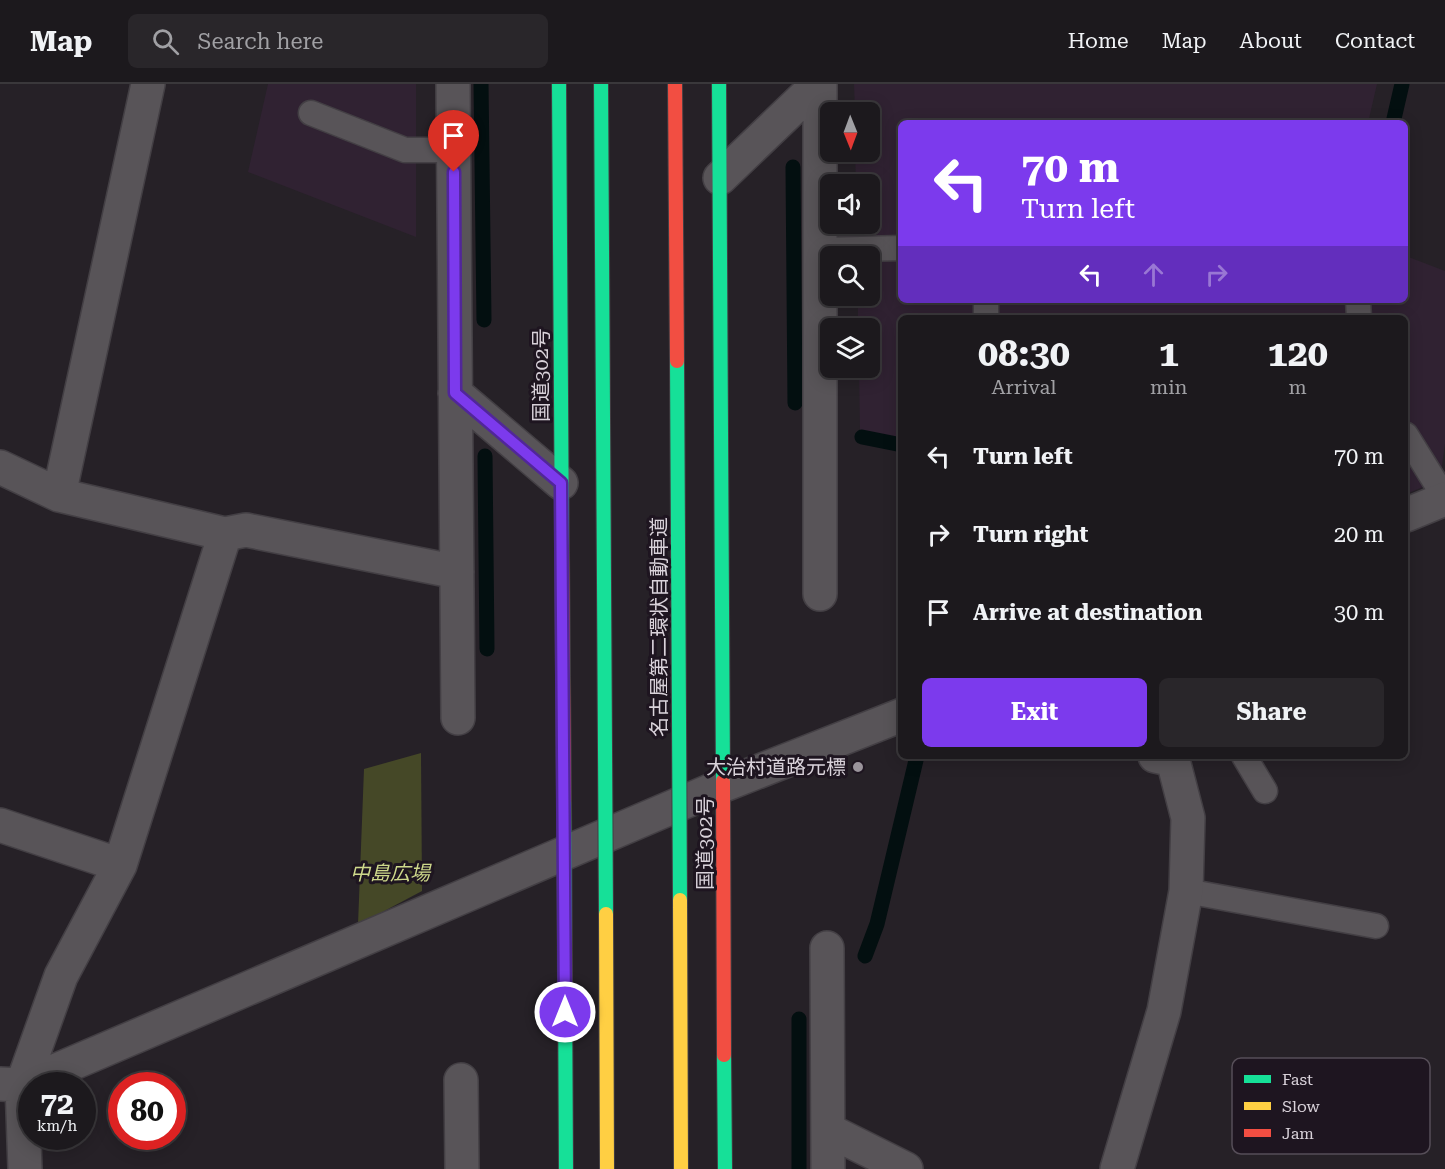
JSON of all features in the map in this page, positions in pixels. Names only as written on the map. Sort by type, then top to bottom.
[{"type":"highway","name":"国道302号","points":[[559,84],[566,1169]]},
{"type":"highway","points":[[602,84],[607,1169]]},
{"type":"highway","name":"名古屋第二環状自動車道","points":[[675,84],[681,1169]]},
{"type":"highway","name":"国道302号","points":[[719,84],[725,1169]]},
{"type":"street","points":[[59,495],[148,84]]},
{"type":"street","points":[[453,84],[458,718]]},
{"type":"street","points":[[720,178],[819,84]]},
{"type":"street","points":[[819,84],[820,250]]},
{"type":"street","points":[[820,306],[820,594]]},
{"type":"street","points":[[455,393],[561,483]]},
{"type":"street","points":[[0,467],[59,495],[225,534],[246,530],[457,572]]},
{"type":"street","points":[[1408,513],[1445,498]]},
{"type":"street","points":[[25,1169],[11,1085],[61,976],[120,865],[225,534]]},
{"type":"street","points":[[11,1085],[564,855],[724,785],[898,717]]},
{"type":"street","points":[[1118,1169],[1164,1011],[1186,891],[1188,818],[1168,759]]},
{"type":"street","points":[[0,825],[120,865]]},
{"type":"street","points":[[827,948],[828,1169]]},
{"type":"street","points":[[461,1080],[462,1169]]},
{"type":"street","points":[[828,1130],[906,1169]]},
{"type":"lane","points":[[311,113],[405,150],[454,150]]},
{"type":"lane","points":[[880,249],[898,248]]},
{"type":"lane","points":[[1408,438],[1445,498]]},
{"type":"lane","points":[[1246,759],[1265,791]]},
{"type":"lane","points":[[1186,891],[1376,926]]},
{"type":"shaded area","points":[[268,84],[416,84],[416,237],[248,172]]},
{"type":"shaded area","points":[[854,84],[1377,84],[1369,120],[898,120],[898,303],[1408,303],[1408,257],[1445,271],[1445,444],[1440,480],[1408,493],[1408,315],[898,315],[898,437],[860,430],[859,378],[880,378],[880,318],[858,318],[858,306],[880,306],[880,246],[857,246],[856,234],[880,234],[880,174],[856,174],[855,162],[880,162],[880,102],[855,102]]},
{"type":"green space","name":"中島広場","points":[[421,753],[422,891],[358,925],[364,769]]},
{"type":"waterway","points":[[481,84],[484,320]]},
{"type":"waterway","points":[[1394,120],[1402,84]]},
{"type":"waterway","points":[[793,167],[795,403]]},
{"type":"waterway","points":[[862,437],[898,444]]},
{"type":"waterway","points":[[485,456],[487,649]]},
{"type":"waterway","points":[[865,956],[877,924],[916,759]]},
{"type":"waterway","points":[[799,1019],[799,1169]]},
{"type":"traffic: fast","points":[[559,84],[562,551]]},
{"type":"traffic: fast","points":[[601,84],[606,914]]},
{"type":"traffic: fast","points":[[719,84],[723,781]]},
{"type":"traffic: fast","points":[[677,361],[680,900]]},
{"type":"traffic: fast","points":[[564,799],[566,1169]]},
{"type":"traffic: fast","points":[[724,1055],[725,1169]]},
{"type":"traffic: jam","points":[[675,84],[677,361]]},
{"type":"traffic: jam","points":[[562,551],[564,799]]},
{"type":"traffic: jam","points":[[723,781],[724,1055]]},
{"type":"traffic: slow","points":[[680,900],[681,1169]]},
{"type":"traffic: slow","points":[[606,914],[607,1169]]},
{"type":"place","name":"大治村道路元標","points":[[858,767]]},
{"type":"route","points":[[454,172],[455,393],[561,483],[565,1012]]}]
